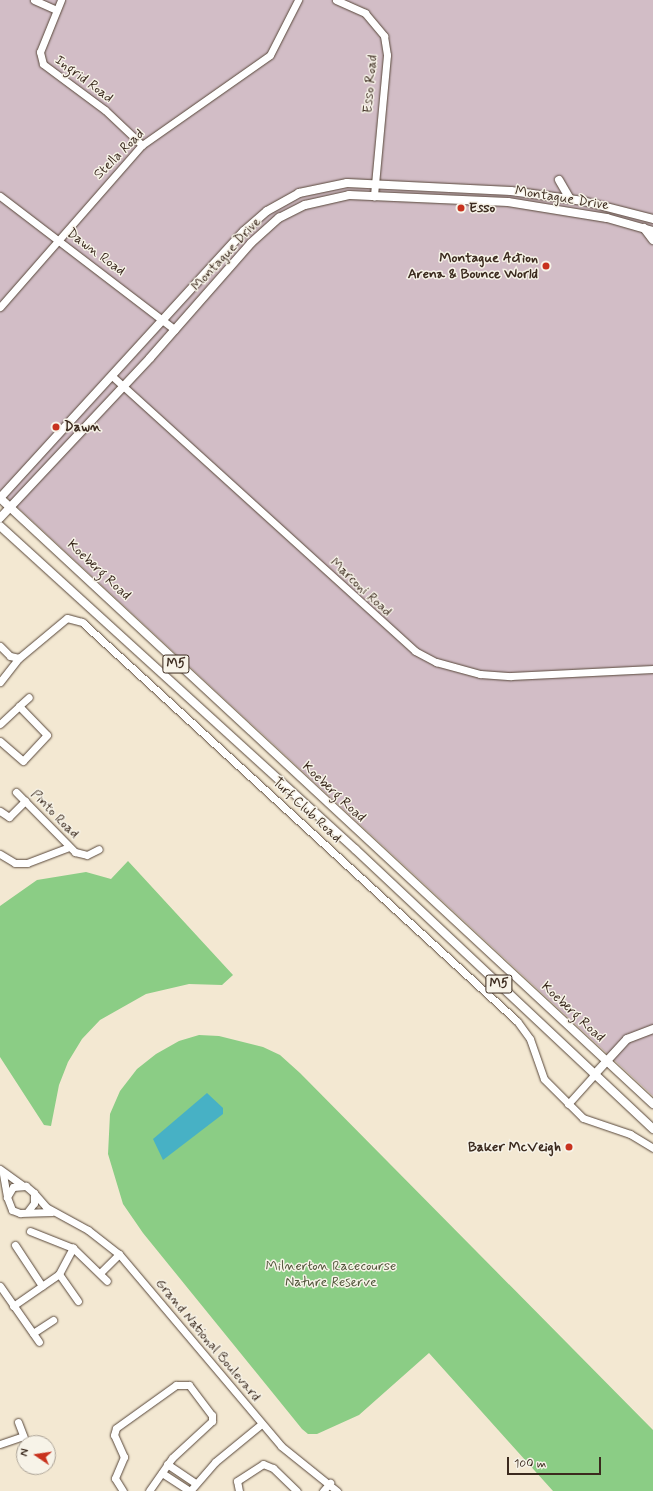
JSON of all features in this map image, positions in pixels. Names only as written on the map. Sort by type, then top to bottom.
[{"type":"main road","points":[[559,180],[570,199]]},
{"type":"main road","name":"Montague Drive","points":[[0,498],[244,230],[267,211],[299,193],[327,186],[375,184],[511,191],[570,199],[653,219]]},
{"type":"main road","name":"Montague Drive","points":[[0,518],[124,387],[251,243],[279,218],[324,200],[374,196],[530,205],[653,230]]},
{"type":"main road","points":[[643,228],[653,240]]},
{"type":"main road","name":"Koeberg Road","points":[[0,498],[653,1104]]},
{"type":"main road","name":"Koeberg Road","points":[[0,526],[355,849],[653,1129]]},
{"type":"main road","points":[[594,1075],[606,1060],[631,1036],[653,1029]]},
{"type":"street","points":[[34,0],[56,10]]},
{"type":"street","name":"Ingrid Road","points":[[61,0],[40,52],[43,64],[105,110],[142,146]]},
{"type":"street","name":"Stella Road","points":[[0,307],[142,146],[264,60],[275,48],[298,0]]},
{"type":"street","name":"Esso Road","points":[[336,0],[365,13],[384,36],[387,55],[374,196]]},
{"type":"street","name":"Dawn Road","points":[[0,196],[60,240],[175,330]]},
{"type":"street","name":"Marconi Road","points":[[112,376],[395,636],[429,658],[459,670],[511,676],[653,669]]},
{"type":"street","name":"Turf Club Road","points":[[19,658],[67,618],[82,622],[517,1021],[530,1039],[544,1079],[568,1104],[588,1122],[630,1134],[653,1148]]},
{"type":"street","points":[[0,646],[10,656],[19,658],[0,682]]},
{"type":"street","points":[[2,719],[29,697]]},
{"type":"street","points":[[0,741],[23,761],[46,738],[46,733],[19,706]]},
{"type":"street","name":"Pinto Road","points":[[16,792],[69,847],[80,854],[99,849]]},
{"type":"street","points":[[0,811],[9,817],[25,802]]},
{"type":"street","points":[[0,854],[15,863],[27,863],[69,847]]},
{"type":"street","points":[[568,1104],[594,1075]]},
{"type":"street","points":[[2,1171],[34,1193],[34,1203],[28,1211],[12,1210],[7,1197],[2,1171]]},
{"type":"street","points":[[7,1197],[13,1187],[22,1185]]},
{"type":"street","name":"Grand National Boulevard","points":[[34,1193],[54,1212],[79,1224],[118,1253],[260,1425],[281,1446],[330,1483],[337,1491]]},
{"type":"street","name":"Grand National Boulevard","points":[[28,1211],[54,1212]]},
{"type":"street","points":[[30,1231],[73,1248],[107,1281]]},
{"type":"street","points":[[15,1245],[42,1286]]},
{"type":"street","points":[[13,1306],[59,1274],[73,1248]]},
{"type":"street","points":[[99,1272],[118,1253]]},
{"type":"street","points":[[59,1274],[78,1301]]},
{"type":"street","points":[[0,1286],[39,1342]]},
{"type":"street","points":[[34,1333],[53,1320]]},
{"type":"street","points":[[123,1491],[115,1478],[124,1457],[114,1436],[116,1428],[176,1385],[185,1384],[212,1419],[167,1464],[150,1491]]},
{"type":"street","points":[[18,1422],[23,1435]]},
{"type":"street","points":[[162,1473],[190,1491],[195,1483],[260,1425]]},
{"type":"street","points":[[0,1444],[16,1438]]},
{"type":"street","points":[[167,1464],[195,1483]]},
{"type":"street","points":[[239,1491],[237,1481],[263,1464],[273,1468],[297,1491]]},
{"type":"street","points":[[323,1491],[330,1483]]},
{"type":"shaded area","points":[[0,0],[653,0],[653,1096],[0,491]]},
{"type":"green space","points":[[128,861],[233,975],[222,985],[189,984],[146,994],[100,1020],[82,1039],[68,1062],[59,1085],[51,1126],[44,1125],[0,1057],[0,906],[37,880],[86,872],[111,879]]},
{"type":"green space","name":"Milnerton Racecourse Nature Reserve","points":[[199,1035],[219,1036],[263,1047],[280,1055],[300,1073],[653,1430],[653,1491],[553,1491],[429,1353],[359,1415],[317,1434],[308,1434],[302,1429],[143,1233],[123,1204],[108,1154],[110,1114],[120,1091],[137,1069],[156,1054],[179,1041]]},
{"type":"water","points":[[207,1093],[223,1108],[223,1114],[163,1160],[153,1139]]},
{"type":"place","name":"Esso","points":[[461,208]]},
{"type":"place","name":"Montague Action Arena & Bounce World","points":[[546,266]]},
{"type":"place","name":"Dawn","points":[[56,427]]},
{"type":"place","name":"Baker McVeigh","points":[[569,1147]]}]
